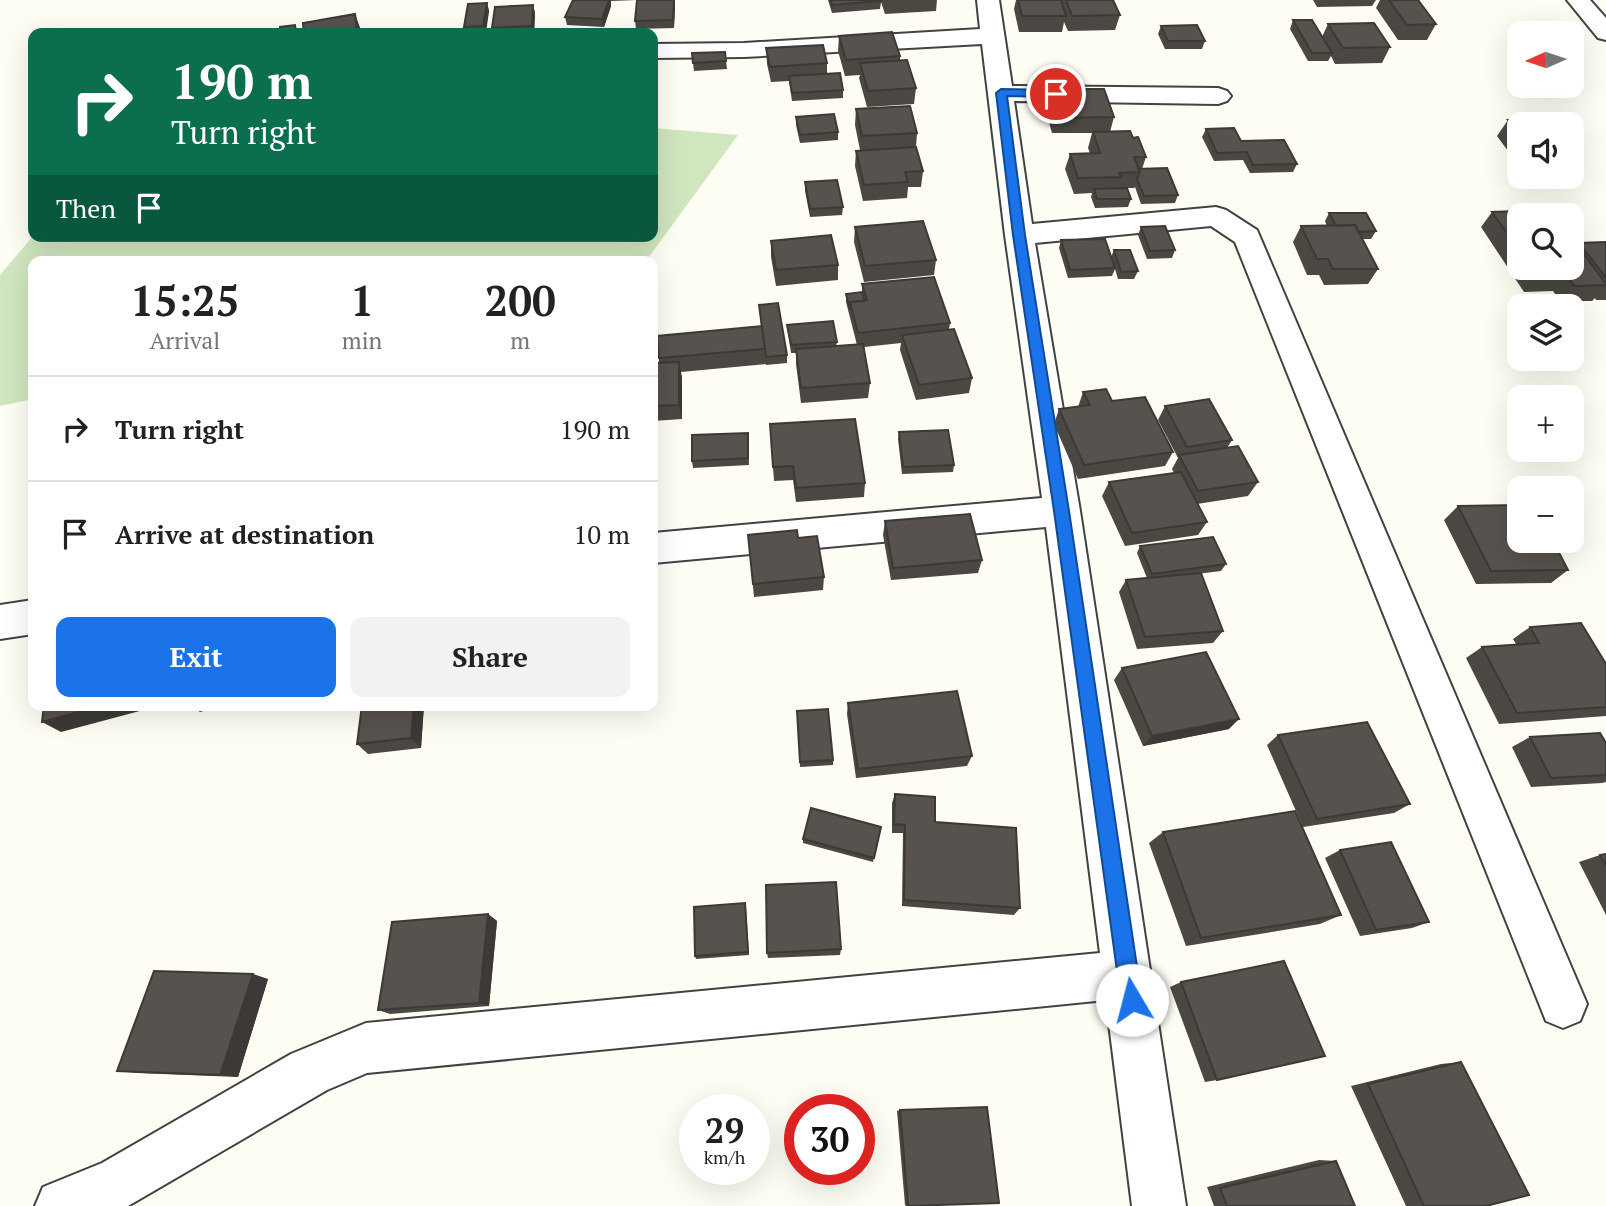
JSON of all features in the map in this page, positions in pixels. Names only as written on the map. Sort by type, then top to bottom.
[{"type":"street","points":[[1578,0],[1606,33]]},
{"type":"street","points":[[658,51],[744,50],[990,18],[1159,1206]]},
{"type":"street","points":[[1001,93],[1218,96]]},
{"type":"street","points":[[1019,235],[1216,216],[1232,224],[1247,237],[1563,1004]]},
{"type":"street","points":[[658,548],[1062,511]]},
{"type":"street","points":[[0,622],[28,618]]},
{"type":"street","points":[[62,1206],[119,1183],[309,1072],[366,1048],[1128,974]]},
{"type":"green space","points":[[658,128],[738,135],[650,256],[28,256],[28,400],[0,406],[0,275],[28,242],[658,242]]},
{"type":"building","points":[[573,0],[609,0],[602,19],[565,17]]},
{"type":"building","points":[[637,0],[674,0],[673,20],[635,21]]},
{"type":"building","points":[[831,0],[880,0],[881,1],[832,5]]},
{"type":"building","points":[[1018,0],[1061,0],[1066,16],[1022,16]]},
{"type":"building","points":[[1066,0],[1113,0],[1120,15],[1072,16]]},
{"type":"building","points":[[1389,0],[1418,0],[1436,24],[1407,25]]},
{"type":"building","points":[[487,3],[483,26],[464,27],[468,4]]},
{"type":"building","points":[[533,5],[532,26],[492,28],[495,7]]},
{"type":"building","points":[[355,14],[357,28],[304,28],[303,23]]},
{"type":"building","points":[[1293,20],[1312,20],[1332,53],[1312,53]]},
{"type":"building","points":[[1374,23],[1390,47],[1343,48],[1328,24]]},
{"type":"building","points":[[1197,25],[1205,41],[1168,41],[1161,26]]},
{"type":"building","points":[[892,32],[900,56],[846,60],[839,36]]},
{"type":"building","points":[[823,45],[827,63],[770,67],[766,48]]},
{"type":"building","points":[[725,52],[726,61],[693,63],[692,53]]},
{"type":"building","points":[[907,60],[916,88],[868,91],[860,63]]},
{"type":"building","points":[[840,73],[843,90],[792,93],[789,76]]},
{"type":"building","points":[[1048,89],[1104,89],[1114,117],[1056,118]]},
{"type":"building","points":[[910,106],[917,133],[862,136],[856,109]]},
{"type":"building","points":[[834,114],[838,132],[800,135],[796,117]]},
{"type":"building","points":[[1234,128],[1241,141],[1284,140],[1297,164],[1253,165],[1247,152],[1217,153],[1206,129]]},
{"type":"building","points":[[1130,131],[1133,138],[1138,137],[1146,157],[1134,157],[1140,172],[1119,173],[1121,177],[1078,178],[1070,154],[1100,153],[1093,132]]},
{"type":"building","points":[[916,147],[923,171],[905,172],[908,182],[864,185],[856,151]]},
{"type":"building","points":[[1167,168],[1178,195],[1144,196],[1137,179],[1140,172],[1138,169]]},
{"type":"building","points":[[837,180],[843,207],[810,209],[805,182]]},
{"type":"building","points":[[1127,188],[1131,199],[1097,199],[1094,189]]},
{"type":"building","points":[[1507,211],[1507,233],[1492,212]]},
{"type":"building","points":[[1329,213],[1366,213],[1376,231],[1358,232],[1355,225],[1336,226]]},
{"type":"building","points":[[923,221],[936,260],[865,266],[855,227]]},
{"type":"building","points":[[1355,225],[1378,269],[1333,269],[1328,259],[1317,259],[1301,226]]},
{"type":"building","points":[[1165,226],[1175,250],[1150,251],[1141,227]]},
{"type":"building","points":[[831,235],[838,265],[776,270],[771,241]]},
{"type":"building","points":[[1105,239],[1115,268],[1070,270],[1061,240]]},
{"type":"building","points":[[1606,242],[1606,278],[1584,249],[1584,243]]},
{"type":"building","points":[[1114,250],[1130,250],[1138,271],[1121,272]]},
{"type":"building","points":[[1584,254],[1606,285],[1574,286],[1570,280],[1584,280]]},
{"type":"building","points":[[934,277],[950,323],[858,333],[850,302],[867,300],[862,284]]},
{"type":"building","points":[[862,292],[864,301],[850,302],[850,309],[846,294]]},
{"type":"building","points":[[778,303],[787,355],[766,357],[759,305]]},
{"type":"building","points":[[833,321],[837,342],[791,345],[787,325]]},
{"type":"building","points":[[762,326],[765,349],[659,358],[658,336]]},
{"type":"building","points":[[954,329],[972,378],[919,385],[902,335]]},
{"type":"building","points":[[863,344],[870,383],[801,388],[796,349]]},
{"type":"building","points":[[679,362],[679,405],[658,406],[658,363]]},
{"type":"building","points":[[1106,389],[1112,401],[1145,397],[1173,452],[1084,465],[1059,409],[1090,405],[1083,392]]},
{"type":"building","points":[[1209,399],[1232,440],[1187,447],[1165,406]]},
{"type":"building","points":[[855,419],[865,483],[796,488],[793,466],[773,467],[770,424]]},
{"type":"building","points":[[948,430],[954,465],[903,467],[899,432]]},
{"type":"building","points":[[748,433],[748,458],[692,461],[692,435]]},
{"type":"building","points":[[1238,446],[1258,482],[1198,491],[1179,455]]},
{"type":"building","points":[[1181,472],[1207,522],[1132,533],[1109,482]]},
{"type":"building","points":[[1507,505],[1507,553],[1559,553],[1568,570],[1491,571],[1458,506]]},
{"type":"building","points":[[970,514],[982,560],[893,568],[885,521]]},
{"type":"building","points":[[797,530],[798,538],[817,536],[824,577],[753,584],[748,535]]},
{"type":"building","points":[[1213,537],[1226,564],[1152,574],[1140,546]]},
{"type":"building","points":[[1201,573],[1223,631],[1145,637],[1126,580]]},
{"type":"building","points":[[1581,623],[1606,664],[1606,707],[1517,713],[1482,647],[1539,643],[1530,627]]},
{"type":"building","points":[[1206,652],[1239,719],[1152,736],[1122,668]]},
{"type":"building","points":[[957,691],[972,756],[858,769],[848,703]]},
{"type":"building","points":[[828,709],[833,760],[800,762],[797,711]]},
{"type":"building","points":[[43,711],[82,711],[42,722]]},
{"type":"building","points":[[361,711],[413,711],[411,738],[357,744]]},
{"type":"building","points":[[1367,722],[1410,804],[1317,819],[1278,735]]},
{"type":"building","points":[[1600,733],[1606,743],[1606,775],[1551,778],[1530,737]]},
{"type":"building","points":[[895,794],[935,797],[935,822],[1016,828],[1020,908],[904,900],[905,825],[894,824]]},
{"type":"building","points":[[811,808],[881,827],[874,858],[803,839]]},
{"type":"building","points":[[1295,811],[1341,915],[1201,938],[1163,832]]},
{"type":"building","points":[[1391,842],[1429,922],[1376,930],[1340,850]]},
{"type":"building","points":[[1606,854],[1606,866],[1600,855]]},
{"type":"building","points":[[836,882],[841,949],[767,953],[766,885]]},
{"type":"building","points":[[745,903],[748,952],[695,956],[694,907]]},
{"type":"building","points":[[488,914],[479,1003],[378,1010],[392,922]]},
{"type":"building","points":[[1284,961],[1325,1056],[1217,1080],[1181,982]]},
{"type":"building","points":[[154,971],[253,974],[220,1075],[117,1071]]},
{"type":"building","points":[[1461,1062],[1529,1195],[1486,1206],[1424,1206],[1368,1084]]},
{"type":"building","points":[[987,1107],[999,1203],[908,1206],[900,1110]]},
{"type":"building","points":[[1336,1161],[1355,1206],[1227,1206],[1220,1188]]},
{"type":"route","points":[[1056,94],[1001,93],[1019,235],[1062,511],[1132,1000]]}]
